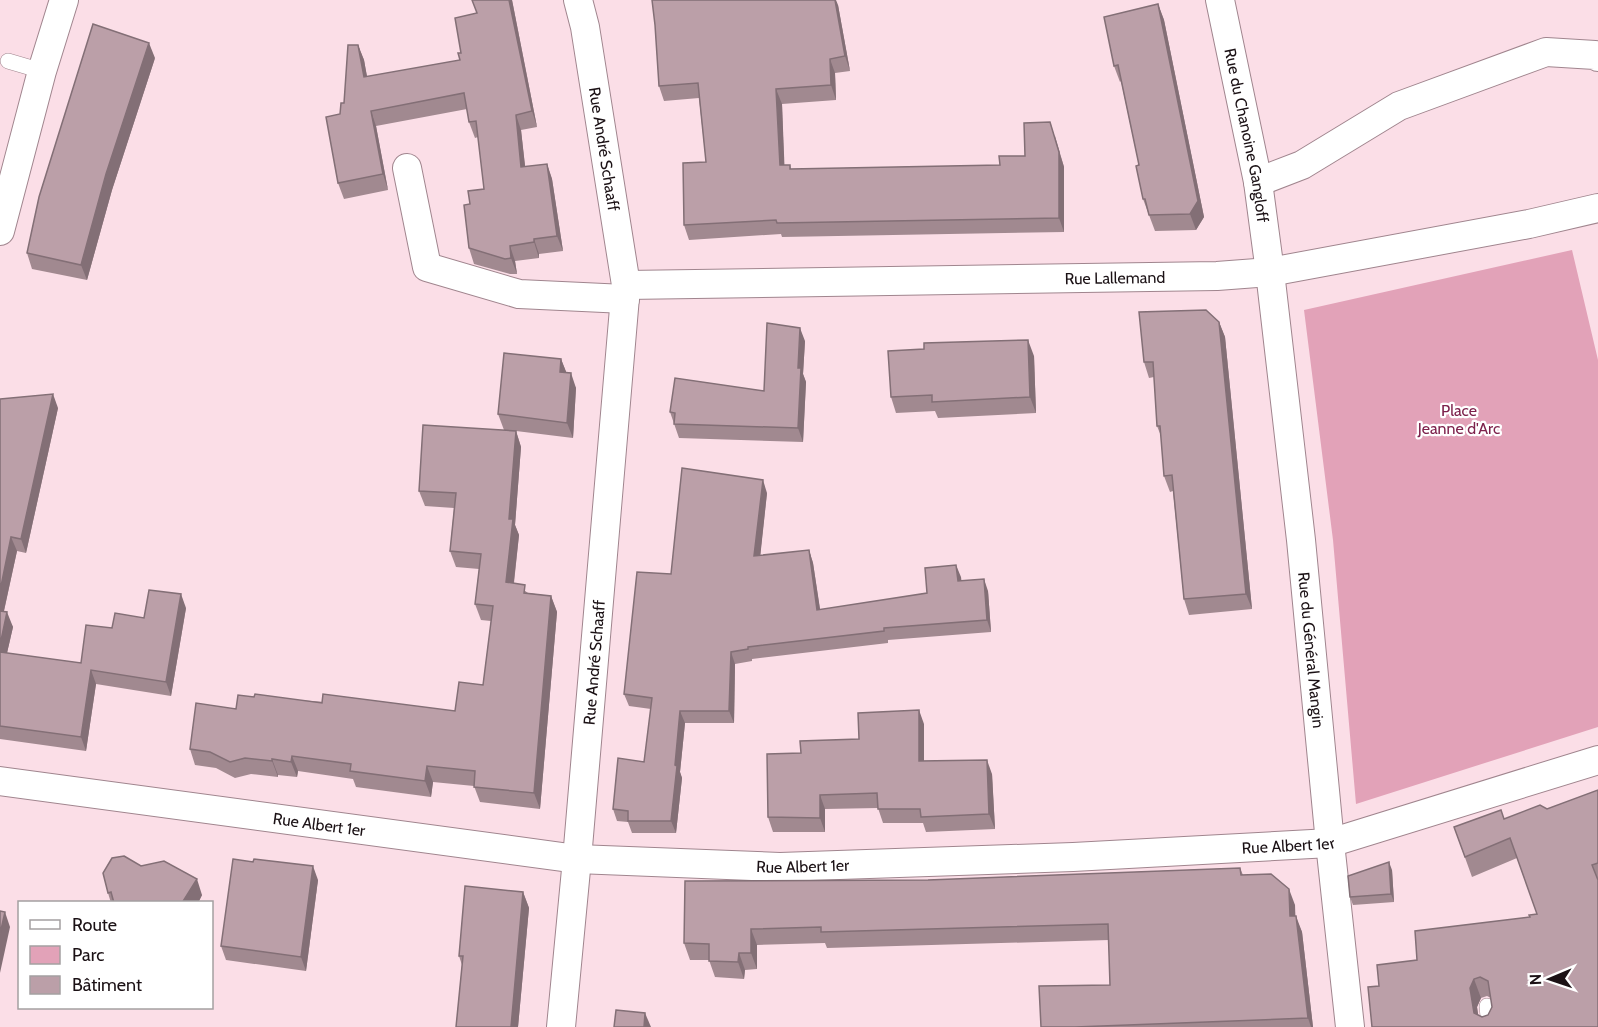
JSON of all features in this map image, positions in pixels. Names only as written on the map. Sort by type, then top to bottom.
[{"type":"street","points":[[0,231],[42,71],[64,0]]},
{"type":"street","name":"Rue André Schaaff","points":[[561,1027],[626,292],[585,27],[578,0]]},
{"type":"street","name":"Rue du Chanoine Gangloff","points":[[1220,0],[1258,182],[1270,272]]},
{"type":"street","points":[[1258,182],[1302,165],[1399,106],[1546,52],[1598,57]]},
{"type":"street","points":[[407,168],[428,267],[519,294],[626,292]]},
{"type":"street","name":"Rue Lallemand","points":[[626,292],[1217,276],[1270,272],[1529,224],[1598,208]]},
{"type":"street","name":"Rue du Général Mangin","points":[[1270,272],[1302,540],[1330,843],[1350,1027]]},
{"type":"street","name":"Rue Albert 1er","points":[[0,781],[577,859],[780,867],[1073,857],[1330,843],[1598,760]]},
{"type":"lane","points":[[8,61],[42,71]]},
{"type":"lane","points":[[1487,1006],[1489,1027]]},
{"type":"green space","name":"Place Jeanne d'Arc","points":[[1572,250],[1598,360],[1598,727],[1356,804],[1333,540],[1304,310]]},
{"type":"building","points":[[472,0],[509,0],[532,111],[516,115],[521,167],[547,164],[557,236],[534,239],[534,242],[510,246],[511,258],[505,259],[469,248],[464,205],[470,204],[468,191],[484,189],[476,121],[469,122],[464,93],[371,111],[383,174],[338,183],[326,117],[340,114],[341,103],[344,103],[348,45],[358,45],[364,77],[460,60],[458,53],[461,53],[455,18],[477,13]]},
{"type":"building","points":[[652,0],[835,0],[845,56],[830,59],[831,85],[776,89],[780,165],[790,165],[790,169],[1000,165],[999,156],[1025,156],[1024,123],[1050,122],[1059,152],[1059,218],[777,223],[776,220],[684,225],[683,163],[706,162],[698,83],[659,86]]},
{"type":"building","points":[[1158,4],[1198,201],[1190,214],[1149,215],[1136,166],[1139,165],[1118,65],[1114,66],[1104,17]]},
{"type":"building","points":[[93,24],[149,43],[106,174],[81,265],[27,253],[39,197]]},
{"type":"building","points":[[1206,310],[1219,322],[1246,594],[1184,599],[1172,475],[1164,476],[1160,426],[1157,426],[1153,362],[1144,362],[1139,312]]},
{"type":"building","points":[[767,323],[800,328],[798,428],[674,424],[675,413],[670,412],[675,378],[764,391]]},
{"type":"building","points":[[1028,340],[1030,397],[932,402],[932,395],[891,397],[888,351],[924,349],[924,343]]},
{"type":"building","points":[[504,353],[561,359],[560,372],[571,373],[567,423],[498,414]]},
{"type":"building","points":[[53,394],[21,539],[11,537],[0,591],[0,399]]},
{"type":"building","points":[[423,425],[516,431],[509,519],[513,519],[506,582],[525,585],[524,593],[551,596],[534,793],[474,787],[475,771],[427,766],[425,781],[350,771],[351,764],[292,756],[291,762],[245,758],[230,762],[210,752],[190,749],[196,703],[236,709],[238,695],[254,697],[255,694],[322,703],[323,694],[455,711],[459,682],[483,685],[493,606],[475,604],[481,554],[450,551],[456,493],[419,491]]},
{"type":"building","points":[[682,468],[763,480],[754,556],[809,550],[817,610],[927,593],[925,568],[956,565],[958,581],[984,579],[987,620],[884,628],[884,631],[748,647],[748,649],[731,652],[729,711],[680,711],[671,821],[628,821],[628,811],[613,809],[618,758],[644,762],[652,698],[624,694],[637,572],[671,574]]},
{"type":"building","points":[[149,590],[181,594],[166,682],[91,670],[81,737],[0,726],[0,652],[81,663],[86,625],[112,628],[115,613],[144,618]]},
{"type":"building","points":[[0,611],[7,612],[0,645]]},
{"type":"building","points":[[919,710],[919,761],[987,760],[989,814],[921,817],[920,809],[878,809],[877,793],[820,795],[820,818],[768,817],[767,754],[801,753],[800,741],[859,739],[858,713]]},
{"type":"building","points":[[1598,790],[1598,863],[1592,865],[1598,880],[1598,1027],[1372,1027],[1368,987],[1379,986],[1377,965],[1417,960],[1415,931],[1530,917],[1529,915],[1537,914],[1510,838],[1465,857],[1454,827],[1501,810],[1504,819],[1540,805],[1547,809]],"holes":[[[1480,977],[1488,981],[1492,1007],[1488,1015],[1482,1017],[1474,1013],[1470,988],[1474,979]]]},
{"type":"building","points":[[124,856],[141,866],[164,861],[197,879],[183,901],[113,901],[111,892],[108,893],[103,873],[112,858]]},
{"type":"building","points":[[233,859],[253,862],[254,859],[313,866],[301,957],[221,946]]},
{"type":"building","points":[[1389,862],[1391,894],[1350,897],[1348,876]]},
{"type":"building","points":[[1240,868],[1241,875],[1271,874],[1289,889],[1290,916],[1296,916],[1308,1018],[1041,1027],[1039,986],[1110,985],[1108,924],[821,932],[821,927],[751,929],[751,953],[739,953],[738,962],[709,961],[709,944],[684,943],[685,881],[928,880]]},
{"type":"building","points":[[465,886],[523,892],[511,1027],[456,1027],[463,956],[459,956]]},
{"type":"building","points":[[0,911],[5,912],[0,934]]},
{"type":"building","points":[[616,1010],[645,1013],[644,1027],[614,1027]]}]
